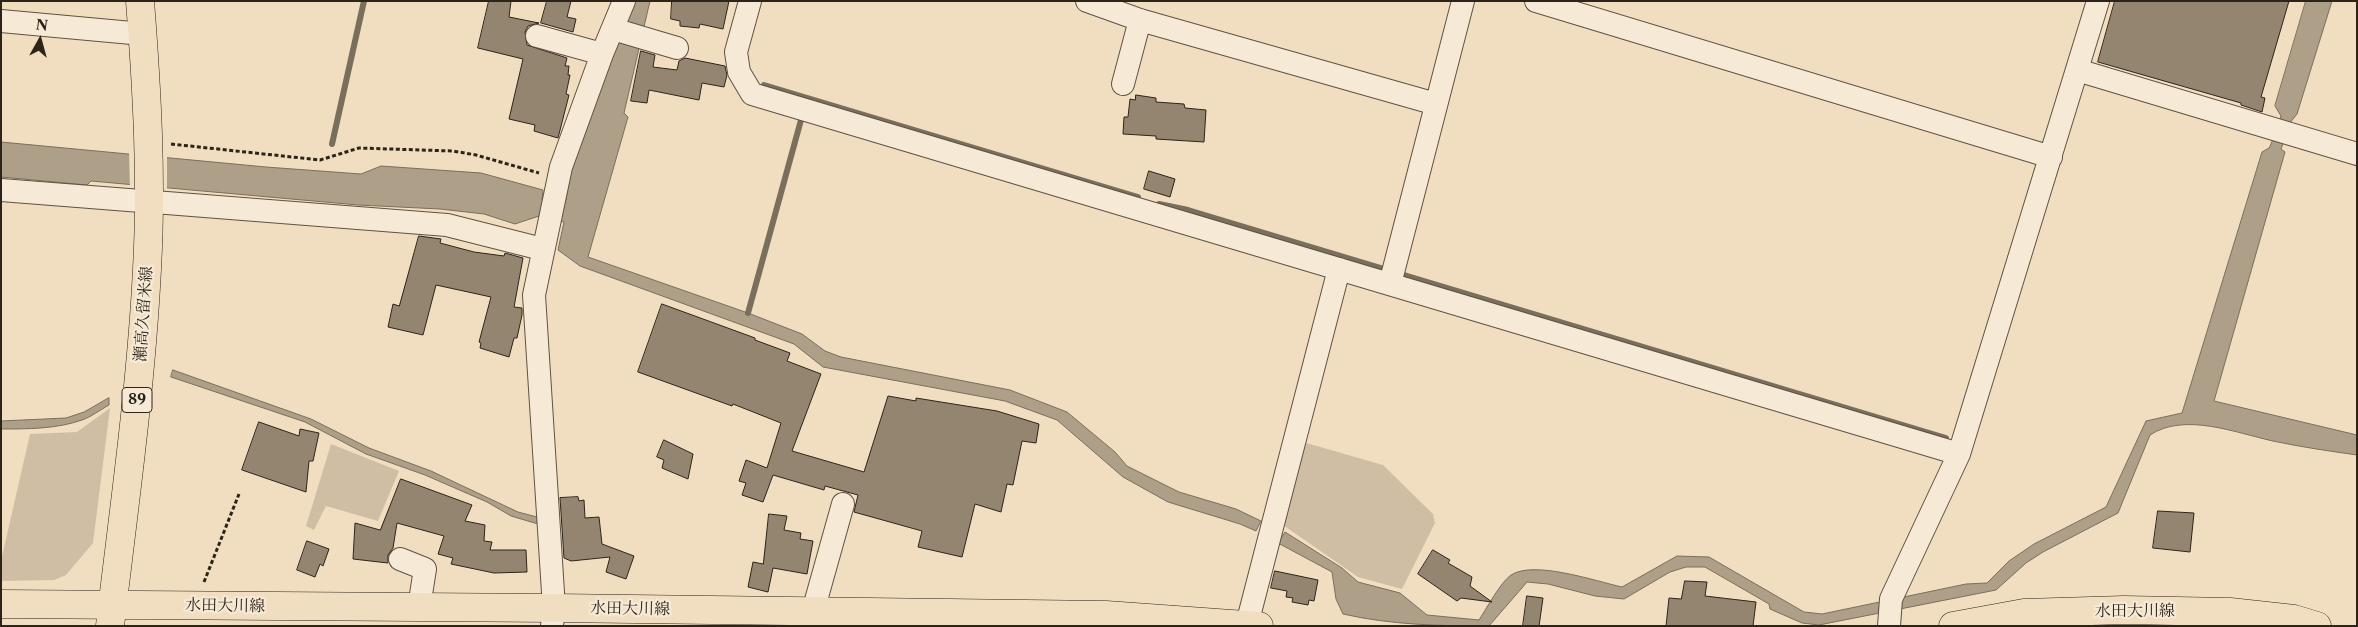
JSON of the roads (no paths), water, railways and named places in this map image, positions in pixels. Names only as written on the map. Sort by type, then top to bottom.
[{"type":"main road","name":"瀬高久留米線","points":[[112,615],[140,371],[147,267],[148,145],[140,1]]},
{"type":"main road","name":"水田大川線","points":[[1,604],[112,615],[419,607],[553,617],[814,611],[1106,615],[1253,625]]},
{"type":"main road","name":"水田大川線","points":[[1953,626],[2024,613],[2124,610],[2230,612],[2294,620],[2317,626]]},
{"type":"street","points":[[553,617],[534,295],[542,249],[559,177],[602,54],[617,30],[624,1]]},
{"type":"street","points":[[750,1],[736,52],[739,72],[752,94],[1959,454]]},
{"type":"street","points":[[1087,1],[1140,20],[1436,104]]},
{"type":"street","points":[[1390,284],[1463,1]]},
{"type":"street","points":[[1536,1],[2051,156]]},
{"type":"street","points":[[1890,612],[1959,454],[2098,1]]},
{"type":"street","points":[[1123,84],[1140,20]]},
{"type":"street","points":[[1,21],[143,34]]},
{"type":"street","points":[[617,30],[677,48]]},
{"type":"street","points":[[537,36],[602,54]]},
{"type":"street","points":[[2077,70],[2357,154]]},
{"type":"street","points":[[1,190],[148,198],[447,225],[542,249]]},
{"type":"street","points":[[1253,625],[1339,269]]},
{"type":"street","points":[[814,611],[843,504]]},
{"type":"street","points":[[400,559],[425,568],[419,607]]},
{"type":"waterway","points":[[332,144],[364,1]]},
{"type":"waterway","points":[[764,85],[1138,197]]},
{"type":"waterway","points":[[748,313],[801,120]]},
{"type":"waterway","points":[[1159,204],[1188,210],[1946,438]]}]
